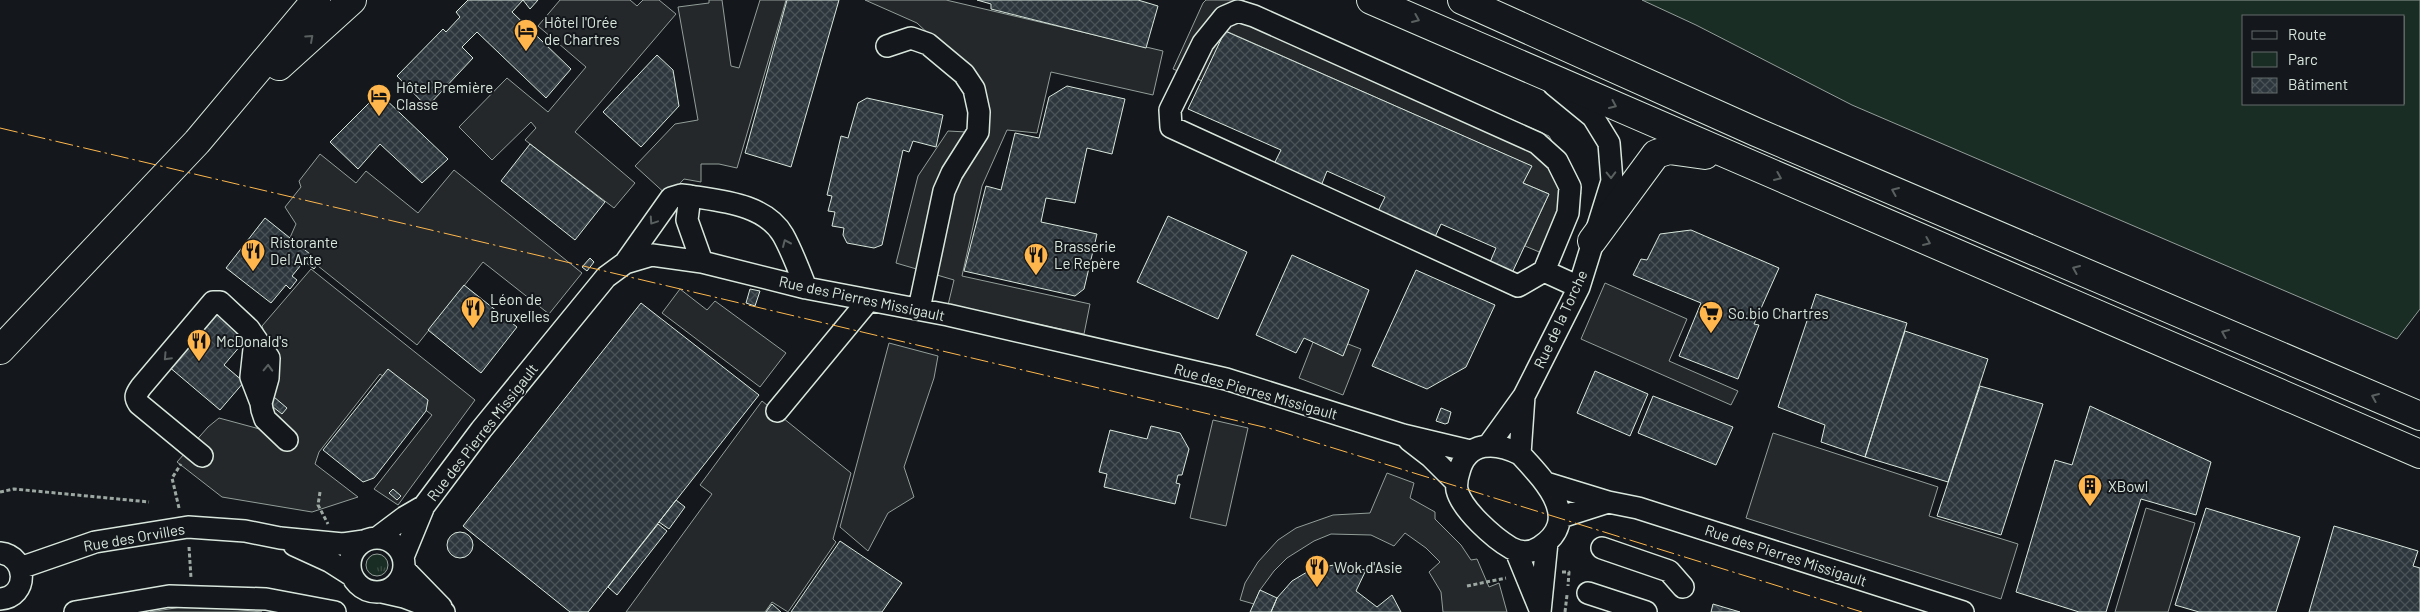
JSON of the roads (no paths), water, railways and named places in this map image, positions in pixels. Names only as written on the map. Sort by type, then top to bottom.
[{"type":"main road","points":[[0,350],[197,142],[316,0]]},
{"type":"main road","points":[[197,142],[352,0]]},
{"type":"main road","points":[[1371,0],[2420,454]]},
{"type":"main road","points":[[1462,0],[1756,132],[2420,416]]},
{"type":"main road","points":[[1592,241],[1656,154],[1669,150],[1684,151],[1739,160]]},
{"type":"street","points":[[1238,11],[1263,20],[1537,143],[1557,161],[1570,187],[1568,213],[1544,271],[1518,286],[1171,127],[1170,110],[1203,43],[1224,17],[1238,11]]},
{"type":"street","points":[[887,46],[911,38],[928,44],[964,74],[974,89],[979,112],[978,132],[952,172],[944,192],[919,309]]},
{"type":"street","name":"Rue de la Torche","points":[[1524,396],[1579,287],[1612,182],[1609,143],[1592,117],[1536,70]]},
{"type":"street","points":[[625,263],[671,198],[681,194],[729,202],[767,218],[782,234],[806,288]]},
{"type":"street","points":[[690,196],[687,220],[702,262]]},
{"type":"street","name":"Rue des Pierres Missigault","points":[[403,563],[424,506],[481,430],[606,277],[625,263],[652,255],[702,262],[806,288],[919,309],[1226,379],[1403,435],[1479,448]]},
{"type":"street","points":[[1544,271],[1579,287]]},
{"type":"street","points":[[777,411],[868,301]]},
{"type":"street","points":[[202,456],[139,404],[136,399],[136,393],[213,302],[220,302],[249,329],[269,358],[268,378],[261,403],[266,419],[287,440]]},
{"type":"street","points":[[1479,448],[1496,445],[1520,454],[1546,483],[1560,517],[1556,533],[1536,550],[1516,551],[1493,534],[1468,509],[1460,497],[1456,482],[1461,465],[1479,448],[1524,396]]},
{"type":"street","points":[[1520,454],[1524,396]]},
{"type":"street","name":"Rue des Pierres Missigault","points":[[1403,435],[1431,456],[1456,482]]},
{"type":"street","name":"Rue des Pierres Missigault","points":[[1546,483],[1608,502],[1638,508],[1963,612]]},
{"type":"street","points":[[1560,517],[1608,502]]},
{"type":"street","name":"Rue des Pierres Missigault","points":[[371,539],[424,506]]},
{"type":"street","name":"Rue des Orvilles","points":[[20,568],[95,542],[188,527],[245,531],[280,538],[343,544],[371,539]]},
{"type":"street","name":"Rue des Orvilles","points":[[280,538],[351,575]]},
{"type":"street","points":[[371,539],[384,539],[396,546],[403,563],[445,612],[404,597],[367,590],[355,582],[351,575],[350,559],[358,545],[371,539]]},
{"type":"street","points":[[1540,611],[1547,542]]},
{"type":"street","points":[[1602,548],[1670,571],[1683,587]]},
{"type":"street","points":[[1516,551],[1540,611]]},
{"type":"street","points":[[0,554],[10,556],[20,568],[21,583],[18,590],[12,596],[0,599]]},
{"type":"street","points":[[382,592],[394,586],[403,563]]},
{"type":"street","points":[[1588,593],[1646,612]]},
{"type":"street","points":[[75,612],[169,596],[266,599],[335,612]]},
{"type":"place","name":"Hôtel l'Orée de Chartres","points":[[526,52]]},
{"type":"place","name":"Hôtel Première Classe","points":[[379,117]]},
{"type":"place","name":"Ristorante Del Arte","points":[[253,272]]},
{"type":"place","name":"Brasserie Le Repère","points":[[1036,276]]},
{"type":"place","name":"Léon de Bruxelles","points":[[473,329]]},
{"type":"place","name":"So.bio Chartres","points":[[1711,334]]},
{"type":"place","name":"McDonald's","points":[[199,362]]},
{"type":"place","name":"XBowl","points":[[2090,507]]},
{"type":"place","name":"Wok d'Asie","points":[[1317,588]]}]
